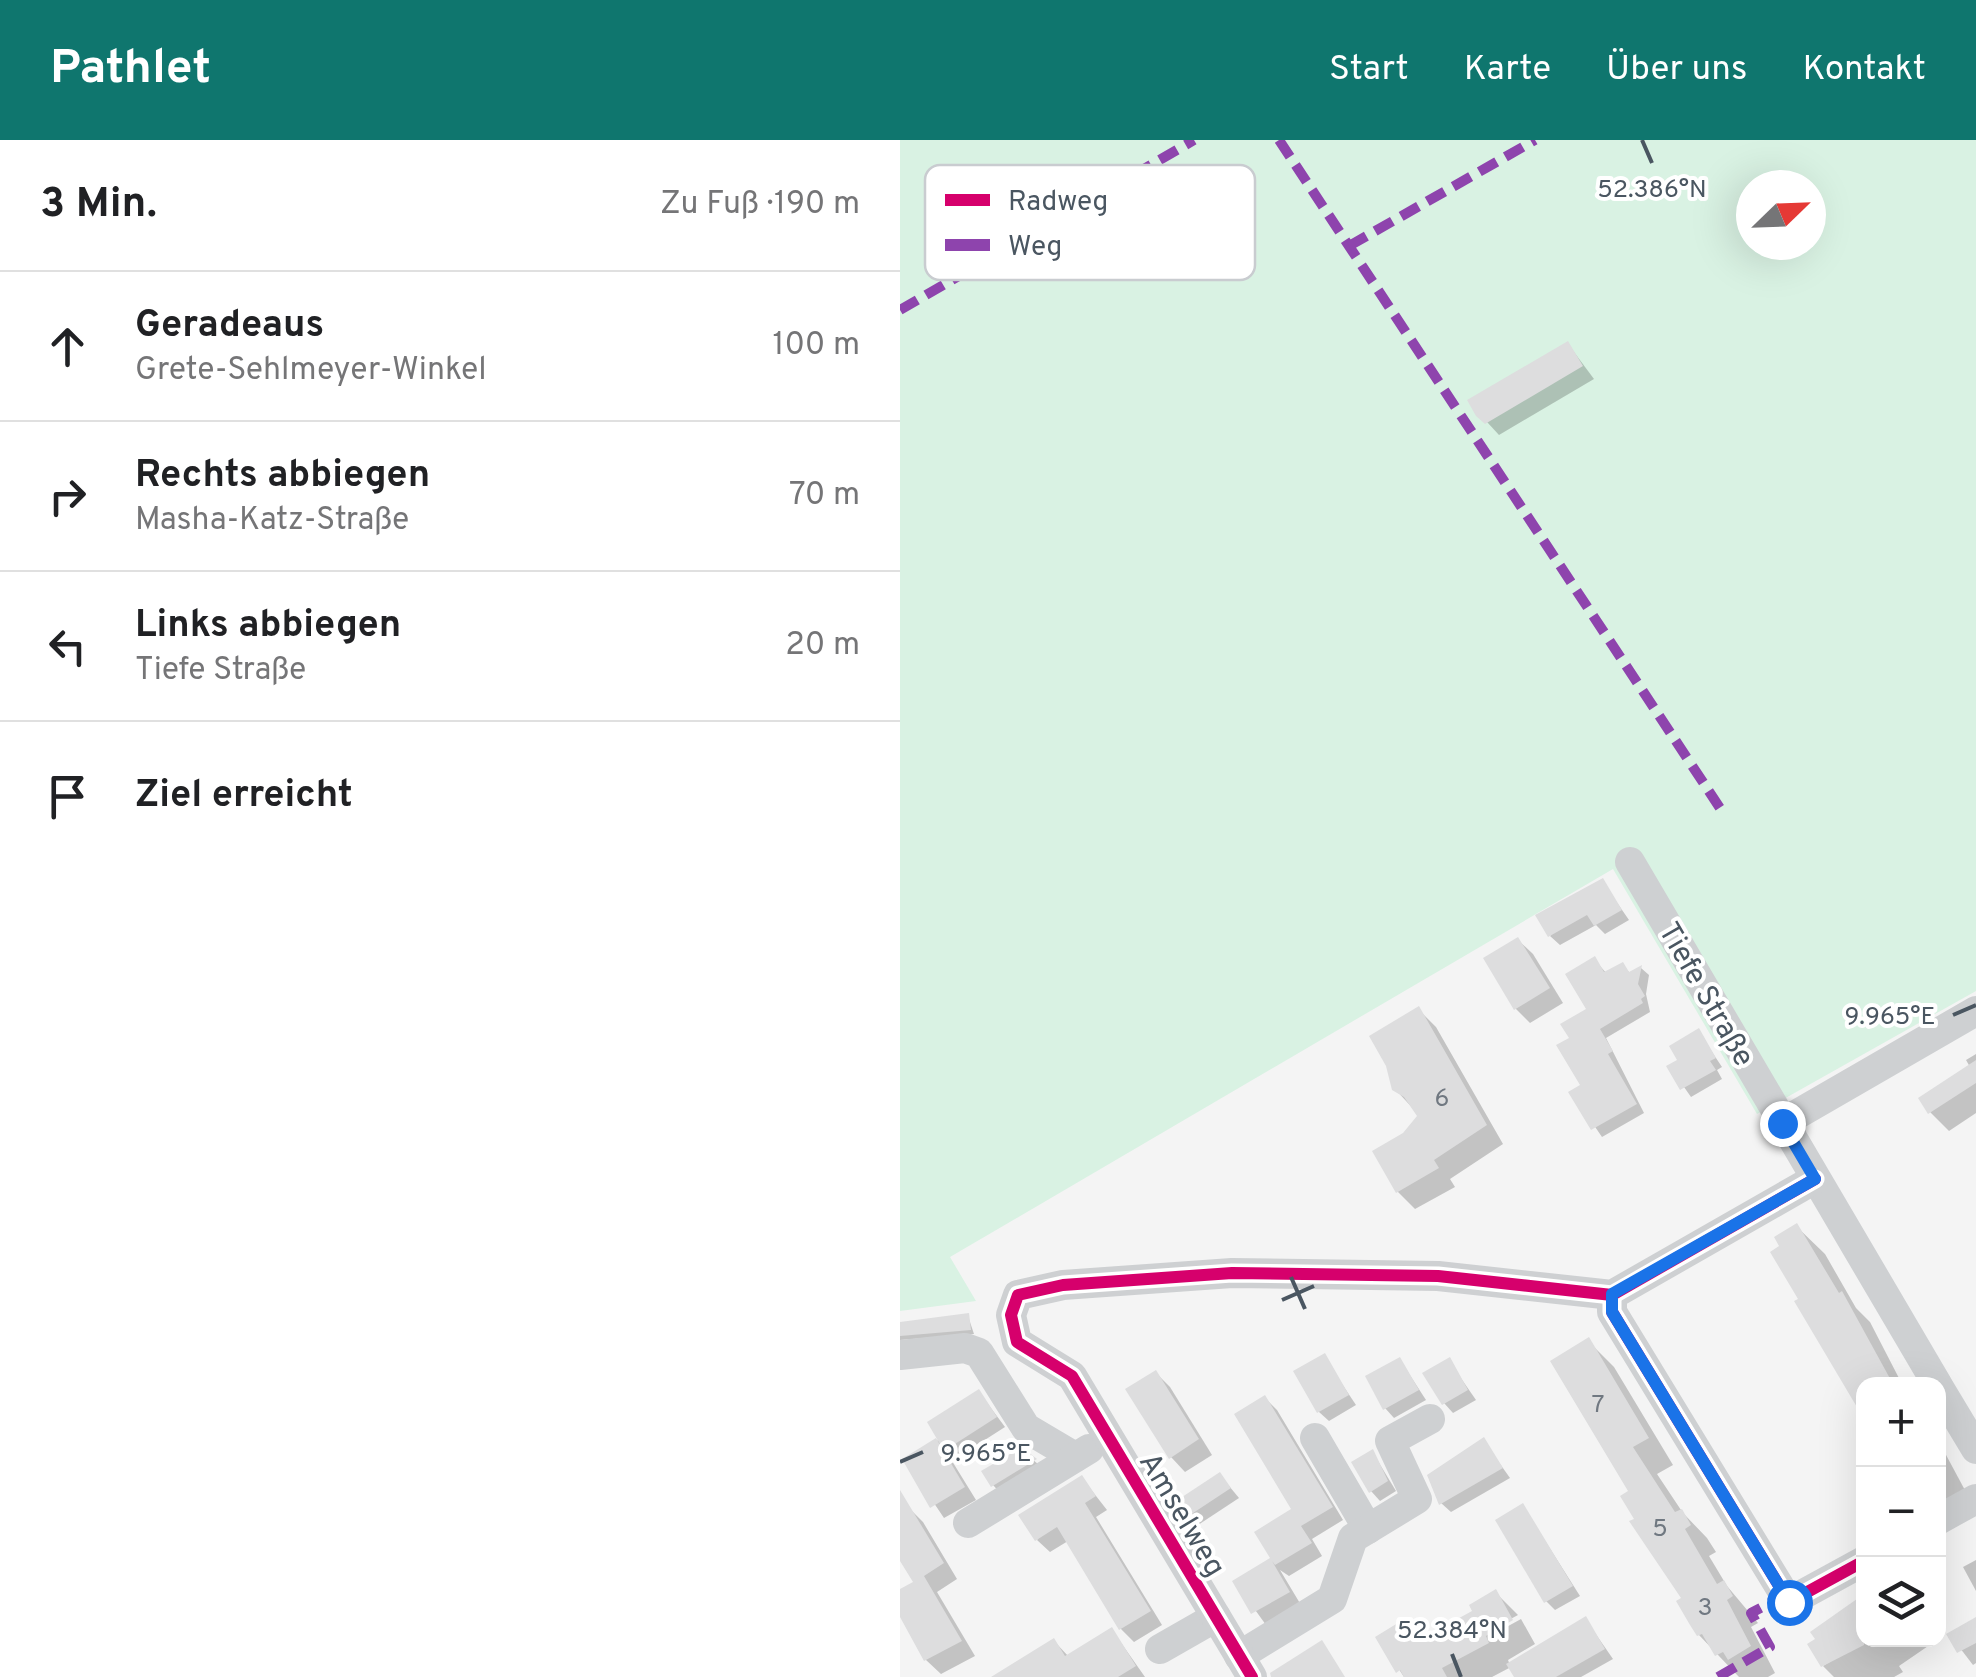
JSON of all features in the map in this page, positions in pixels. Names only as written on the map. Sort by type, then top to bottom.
[{"type":"street","name":"Tiefe Straße","points":[[1630,862],[1933,1377]]},
{"type":"street","points":[[1782,1123],[1976,1011]]},
{"type":"street","points":[[1815,1179],[1612,1294],[1612,1312],[1789,1602],[1856,1565]]},
{"type":"street","name":"Amselweg","points":[[1430,1419],[1390,1441],[1417,1499],[1353,1538],[1332,1599],[1245,1666],[1072,1376],[1017,1342],[1011,1315],[1018,1295],[1062,1285],[1232,1273],[1438,1276],[1612,1294]]},
{"type":"street","points":[[900,1355],[965,1348],[979,1353],[1026,1428],[1075,1458]]},
{"type":"street","name":"Tiefe Straße","points":[[1946,1393],[1966,1411],[1976,1449]]},
{"type":"street","points":[[968,1522],[1109,1437]]},
{"type":"street","points":[[1315,1438],[1368,1529]]},
{"type":"street","points":[[1946,1516],[1976,1499]]},
{"type":"street","points":[[1160,1649],[1216,1616]]},
{"type":"green space","points":[[900,140],[1976,140],[1976,991],[1757,1114],[1613,869],[950,1257],[976,1301],[900,1311]]},
{"type":"building","points":[[1568,341],[1583,366],[1485,424],[1476,416],[1467,400]]},
{"type":"building","points":[[1603,878],[1622,910],[1594,926],[1587,915],[1548,937],[1535,915]]},
{"type":"building","points":[[1518,937],[1550,988],[1514,1010],[1483,958]]},
{"type":"building","points":[[1595,956],[1604,972],[1623,962],[1629,972],[1642,965],[1638,984],[1645,996],[1641,999],[1643,1003],[1600,1029],[1613,1051],[1608,1054],[1637,1104],[1591,1130],[1568,1092],[1580,1085],[1556,1045],[1569,1038],[1560,1024],[1586,1009],[1565,974]]},
{"type":"building","points":[[1419,1006],[1487,1125],[1434,1160],[1439,1168],[1396,1193],[1372,1151],[1403,1133],[1417,1116],[1404,1097],[1392,1090],[1386,1066],[1369,1036]]},
{"type":"building","points":[[1699,1028],[1716,1058],[1710,1061],[1716,1070],[1680,1090],[1666,1066],[1677,1060],[1669,1046]]},
{"type":"building","points":[[1976,1060],[1976,1083],[1928,1114],[1918,1098]]},
{"type":"building","points":[[1797,1223],[1839,1293],[1842,1291],[1889,1377],[1856,1377],[1856,1406],[1794,1301],[1798,1299],[1770,1252],[1779,1246],[1774,1237]]},
{"type":"building","points":[[969,1313],[971,1330],[900,1336],[900,1322]]},
{"type":"building","points":[[1589,1337],[1649,1438],[1633,1447],[1675,1512],[1682,1509],[1691,1525],[1685,1529],[1717,1584],[1724,1580],[1733,1596],[1727,1600],[1751,1646],[1728,1660],[1723,1652],[1715,1656],[1702,1634],[1697,1636],[1690,1625],[1676,1601],[1681,1598],[1629,1521],[1634,1519],[1620,1496],[1628,1491],[1550,1361]]},
{"type":"building","points":[[1325,1353],[1349,1395],[1317,1413],[1293,1371]]},
{"type":"building","points":[[1400,1357],[1419,1390],[1383,1410],[1365,1376]]},
{"type":"building","points":[[1450,1357],[1468,1390],[1442,1405],[1422,1373]]},
{"type":"building","points":[[1156,1370],[1199,1439],[1169,1459],[1125,1389]]},
{"type":"building","points":[[979,1389],[997,1417],[944,1451],[927,1422]]},
{"type":"building","points":[[1265,1395],[1333,1507],[1301,1526],[1312,1543],[1275,1565],[1272,1561],[1290,1592],[1251,1614],[1232,1581],[1270,1558],[1254,1532],[1291,1509],[1234,1414]]},
{"type":"building","points":[[1484,1437],[1503,1468],[1439,1505],[1427,1475]]},
{"type":"building","points":[[936,1438],[965,1487],[930,1508],[902,1459]]},
{"type":"building","points":[[1022,1447],[1037,1459],[991,1487],[981,1471]]},
{"type":"building","points":[[1373,1449],[1388,1481],[1369,1493],[1351,1462]]},
{"type":"building","points":[[1220,1472],[1231,1488],[1184,1519],[1173,1503]]},
{"type":"building","points":[[1082,1475],[1096,1496],[1085,1503],[1151,1611],[1119,1630],[1057,1527],[1035,1541],[1018,1515]]},
{"type":"building","points":[[900,1490],[944,1563],[924,1576],[962,1641],[924,1661],[900,1617],[900,1589],[913,1582],[900,1561]]},
{"type":"building","points":[[1523,1503],[1573,1586],[1544,1603],[1495,1520]]},
{"type":"building","points":[[1496,1589],[1513,1620],[1486,1636],[1489,1643],[1442,1668],[1447,1677],[1404,1677],[1400,1670],[1396,1673],[1375,1637],[1406,1618],[1419,1640],[1472,1611],[1469,1605]]},
{"type":"building","points":[[1856,1600],[1856,1647],[1860,1647],[1821,1667],[1807,1644],[1815,1639],[1810,1632]]},
{"type":"building","points":[[1586,1616],[1605,1649],[1556,1677],[1514,1677],[1506,1664]]},
{"type":"building","points":[[1976,1617],[1976,1643],[1957,1653],[1946,1634]]},
{"type":"building","points":[[1112,1627],[1136,1666],[1118,1677],[991,1677],[1054,1638],[1065,1656]]},
{"type":"building","points":[[1322,1640],[1345,1677],[1271,1677],[1270,1673]]},
{"type":"marked path","points":[[1151,165],[1194,140]]},
{"type":"marked path","points":[[1279,140],[1720,808]]},
{"type":"marked path","points":[[1349,246],[1535,140]]},
{"type":"marked path","points":[[900,310],[952,280]]},
{"type":"marked path","points":[[1718,1677],[1770,1647],[1751,1613],[1785,1595]]},
{"type":"cycle path","points":[[1252,1677],[1072,1376],[1017,1342],[1011,1315],[1018,1295],[1063,1285],[1232,1273],[1438,1276],[1612,1295],[1815,1179]]},
{"type":"cycle path","points":[[1612,1295],[1612,1312],[1789,1602],[1856,1565]]},
{"type":"route","points":[[1782,1123],[1815,1179],[1612,1294],[1612,1312],[1789,1602]]}]
